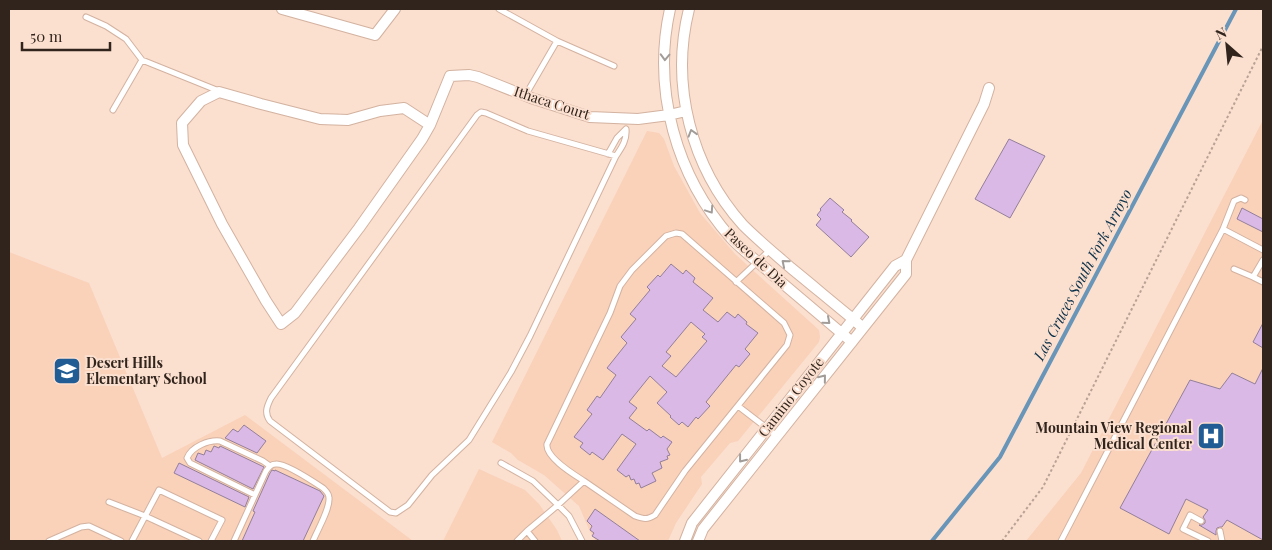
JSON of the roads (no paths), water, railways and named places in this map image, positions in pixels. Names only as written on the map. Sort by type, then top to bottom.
[{"type":"street","points":[[282,9],[375,35],[395,9]]},
{"type":"street","name":"Paseo de Dia","points":[[670,9],[664,58],[666,91],[673,133],[690,176],[708,208],[724,229],[744,250],[852,342]]},
{"type":"street","name":"Paseo de Dia","points":[[689,9],[683,42],[682,68],[686,110],[698,152],[708,173],[720,194],[743,224],[770,250],[863,328]]},
{"type":"street","name":"Ithaca Court","points":[[430,125],[450,76],[469,75],[478,77],[525,96],[590,117],[638,119],[669,115],[686,110]]},
{"type":"street","name":"Camino Coyote","points":[[698,541],[703,529],[906,274],[906,260],[984,104],[989,88]]},
{"type":"street","points":[[219,92],[320,119],[348,120],[404,108],[430,125],[353,236],[295,313],[281,324],[222,224],[183,145],[182,123],[201,101],[219,92]]},
{"type":"street","name":"Camino Coyote","points":[[685,541],[692,522],[895,266],[906,260]]},
{"type":"lane","points":[[499,9],[557,41],[614,66]]},
{"type":"lane","points":[[86,17],[106,26],[126,40],[142,60],[219,92]]},
{"type":"lane","points":[[525,96],[557,41]]},
{"type":"lane","points":[[113,110],[142,60]]},
{"type":"lane","points":[[616,156],[528,131],[486,113],[481,112],[477,115],[271,398],[266,412],[270,421],[390,512],[402,510],[408,505],[432,475],[469,440],[512,372],[616,156],[625,143],[629,118]]},
{"type":"lane","points":[[608,154],[617,138],[626,129]]},
{"type":"lane","points":[[1061,541],[1223,229],[1234,202],[1241,198],[1245,200]]},
{"type":"lane","points":[[1223,229],[1263,250]]},
{"type":"lane","points":[[676,233],[682,234],[736,282],[784,323],[790,335],[788,345],[686,471],[655,515],[648,519],[635,516],[584,481],[550,454],[547,448],[548,444],[610,313],[620,286],[666,236],[676,233]]},
{"type":"lane","points":[[736,282],[770,250]]},
{"type":"lane","points":[[1253,278],[1263,260]]},
{"type":"lane","points":[[1234,269],[1263,282]]},
{"type":"lane","points":[[738,406],[777,436]]},
{"type":"lane","points":[[255,495],[190,463],[187,458],[189,453],[214,440],[263,460],[270,466]]},
{"type":"lane","points":[[234,541],[266,471],[276,463],[285,466],[323,488],[330,496],[325,514],[313,541]]},
{"type":"lane","points":[[501,463],[533,482],[558,505],[569,516],[582,541]]},
{"type":"lane","points":[[517,541],[584,481]]},
{"type":"lane","points":[[132,541],[159,490],[222,520],[211,541]]},
{"type":"lane","points":[[109,502],[199,541]]},
{"type":"lane","points":[[1201,521],[1190,515],[1183,529],[1208,541]]},
{"type":"lane","points":[[49,541],[81,527],[89,526],[121,541]]},
{"type":"lane","points":[[527,531],[535,541]]},
{"type":"lane","points":[[1220,531],[1222,541]]},
{"type":"waterway","name":"Las Cruces South Fork Arroyo","points":[[932,541],[1000,457],[1236,9]]},
{"type":"place","name":"Desert Hills Elementary School","points":[[67,371]]},
{"type":"place","name":"Mountain View Regional Medical Center","points":[[1211,436]]}]
